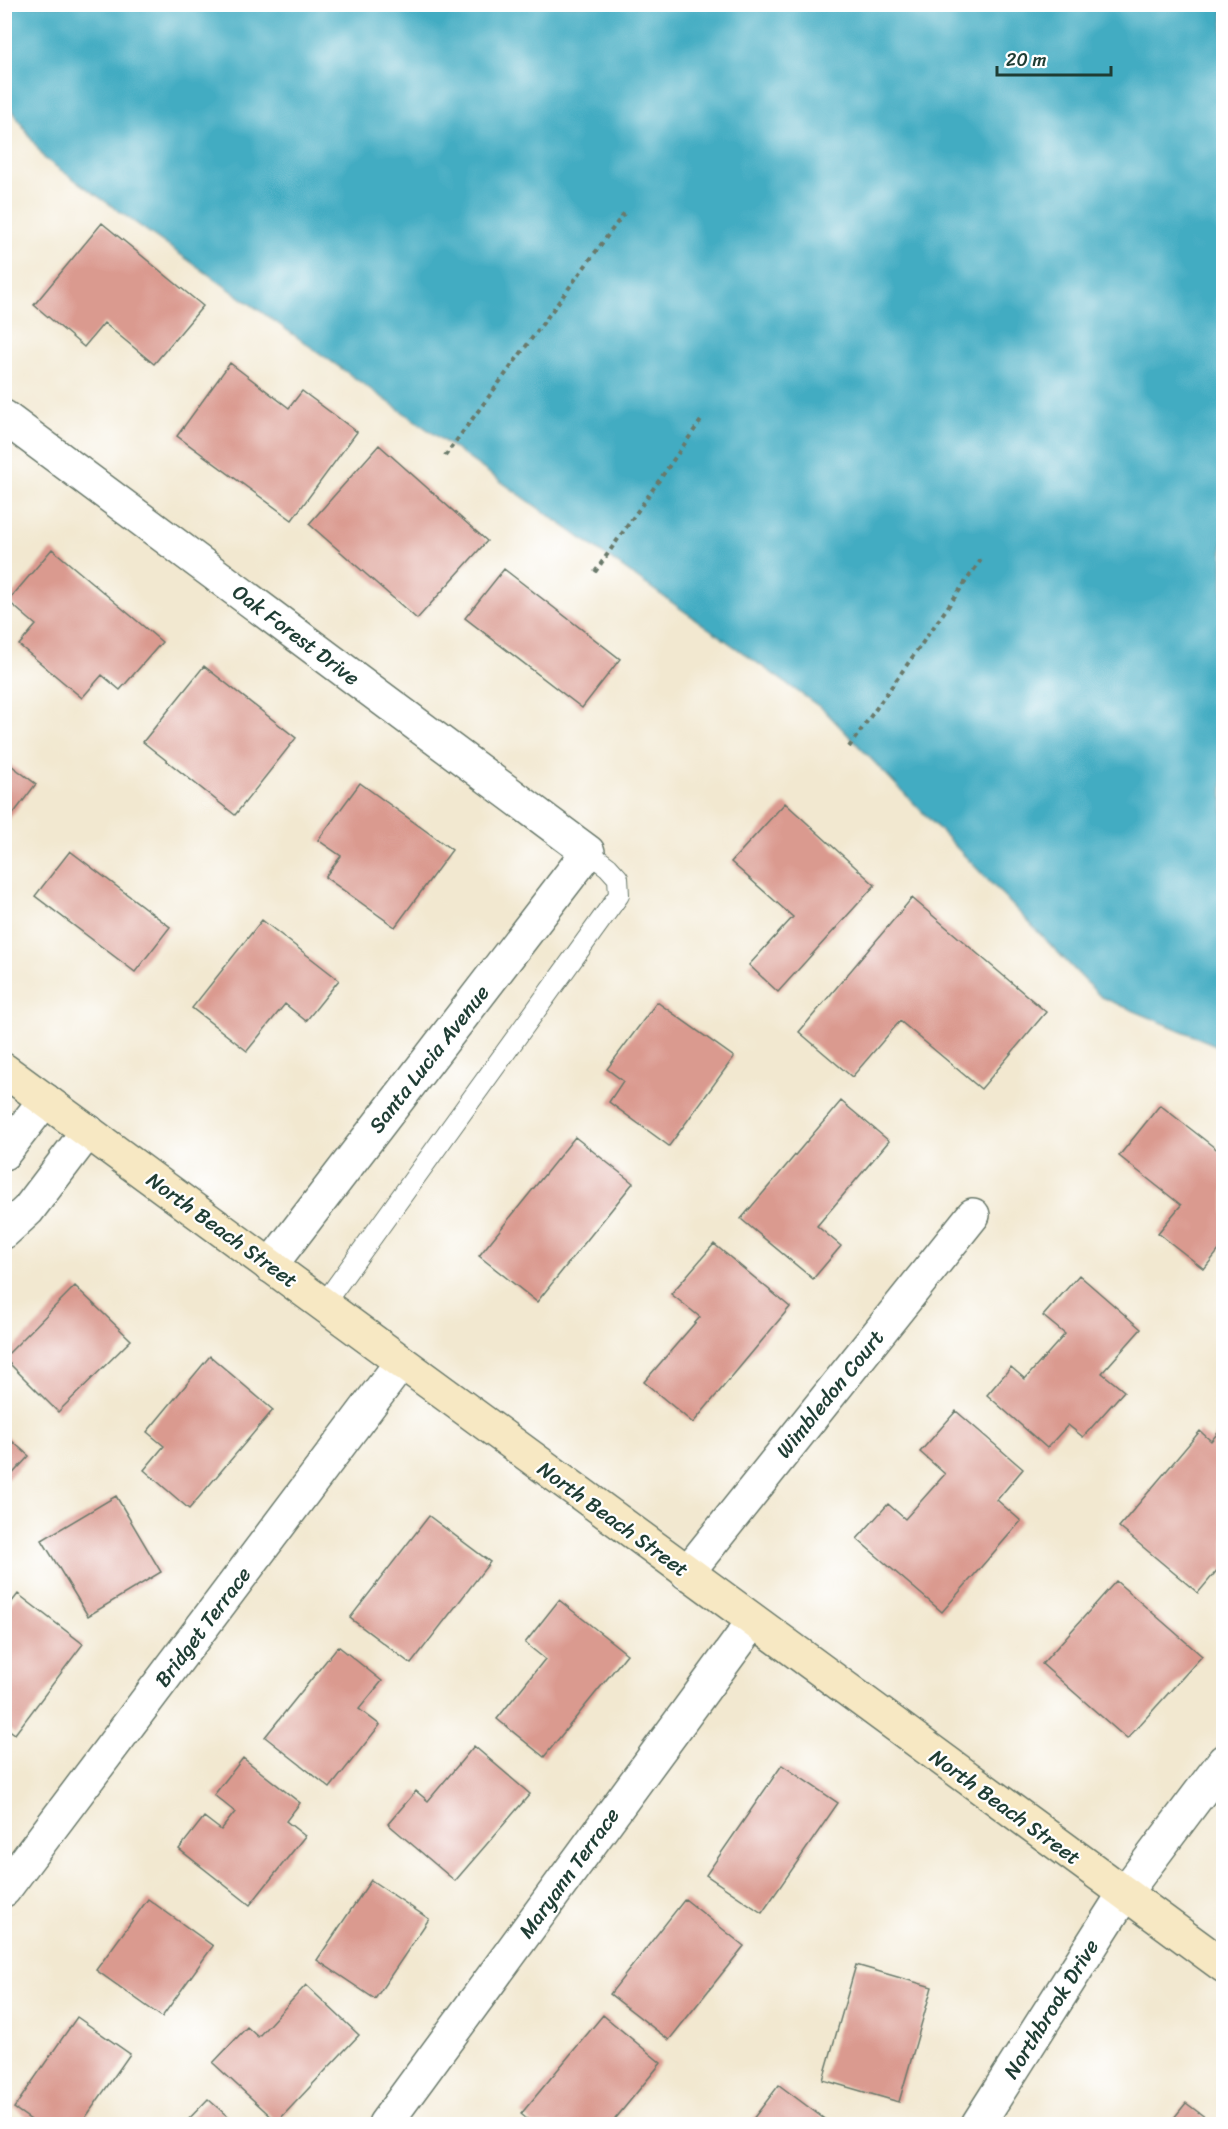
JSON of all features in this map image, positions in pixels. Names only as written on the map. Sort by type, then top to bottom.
[{"type":"street","name":"Oak Forest Drive","points":[[4,417],[588,852]]},
{"type":"street","name":"Santa Lucia Avenue","points":[[270,1266],[588,852]]},
{"type":"street","name":"North Beach Street","points":[[4,1070],[1224,1966]]},
{"type":"street","points":[[4,1153],[45,1100]]},
{"type":"street","points":[[4,1232],[28,1210],[88,1131]]},
{"type":"street","name":"Wimbledon Court","points":[[687,1573],[973,1215]]},
{"type":"street","name":"Bridget Terrace","points":[[4,1890],[401,1363]]},
{"type":"street","name":"Maryann Terrace","points":[[385,2124],[753,1622]]},
{"type":"street","name":"Northbrook Drive","points":[[978,2124],[1124,1894],[1224,1761]]},
{"type":"lane","points":[[324,1305],[619,895],[618,878],[588,852]]},
{"type":"path","points":[[445,456],[625,212]]},
{"type":"path","points":[[595,572],[702,419]]},
{"type":"path","points":[[849,747],[982,558]]},
{"type":"water","points":[[4,5],[1223,5],[1223,1048],[1101,997],[824,710],[44,158],[5,99]]},
{"type":"building","points":[[102,223],[203,306],[154,364],[104,323],[84,347],[34,305]]},
{"type":"building","points":[[230,363],[289,408],[302,391],[357,432],[292,520],[177,436]]},
{"type":"building","points":[[379,445],[487,541],[417,619],[309,524]]},
{"type":"building","points":[[52,549],[162,642],[120,690],[102,675],[82,698],[19,645],[36,625],[8,601]]},
{"type":"building","points":[[504,569],[620,659],[582,708],[465,618]]},
{"type":"building","points":[[204,666],[296,738],[235,815],[143,742]]},
{"type":"building","points":[[4,760],[36,784],[4,826]]},
{"type":"building","points":[[360,783],[452,850],[395,927],[325,877],[341,856],[318,840]]},
{"type":"building","points":[[785,803],[875,885],[778,992],[749,965],[793,917],[731,862]]},
{"type":"building","points":[[70,851],[170,927],[135,972],[35,896]]},
{"type":"building","points":[[912,898],[1046,1012],[981,1089],[900,1021],[852,1077],[799,1032]]},
{"type":"building","points":[[262,920],[339,980],[306,1021],[285,1004],[247,1051],[192,1008]]},
{"type":"building","points":[[657,1002],[734,1057],[669,1146],[609,1102],[623,1081],[607,1069]]},
{"type":"building","points":[[841,1101],[889,1141],[817,1226],[841,1246],[813,1279],[741,1219]]},
{"type":"building","points":[[1160,1105],[1224,1155],[1224,1244],[1204,1269],[1158,1233],[1181,1205],[1119,1156]]},
{"type":"building","points":[[575,1137],[633,1183],[537,1302],[479,1256]]},
{"type":"building","points":[[714,1244],[790,1307],[693,1423],[644,1382],[700,1317],[671,1294]]},
{"type":"building","points":[[1079,1275],[1141,1329],[1102,1373],[1124,1391],[1083,1437],[1068,1425],[1047,1448],[987,1395],[1011,1367],[1025,1379],[1065,1334],[1043,1316]]},
{"type":"building","points":[[75,1286],[131,1340],[58,1412],[4,1358]]},
{"type":"building","points":[[210,1356],[273,1410],[189,1509],[144,1470],[164,1446],[147,1432]]},
{"type":"building","points":[[956,1411],[1023,1469],[997,1500],[1021,1521],[942,1612],[857,1539],[888,1504],[905,1519],[945,1474],[920,1452]]},
{"type":"building","points":[[1224,1426],[1224,1572],[1219,1568],[1198,1593],[1119,1527],[1200,1431],[1211,1441]]},
{"type":"building","points":[[4,1434],[29,1456],[4,1483]]},
{"type":"building","points":[[116,1496],[161,1572],[88,1616],[42,1540]]},
{"type":"building","points":[[429,1516],[490,1562],[411,1664],[350,1618]]},
{"type":"building","points":[[1116,1581],[1202,1656],[1127,1739],[1042,1664]]},
{"type":"building","points":[[18,1594],[83,1644],[15,1734],[4,1726],[4,1612]]},
{"type":"building","points":[[559,1600],[627,1654],[544,1757],[497,1719],[545,1659],[525,1643]]},
{"type":"building","points":[[338,1646],[382,1681],[359,1709],[380,1725],[330,1788],[265,1737]]},
{"type":"building","points":[[474,1746],[530,1794],[455,1881],[388,1824],[416,1791],[428,1801]]},
{"type":"building","points":[[243,1758],[300,1803],[286,1821],[305,1836],[250,1905],[179,1849],[204,1817],[221,1830],[235,1812],[214,1795]]},
{"type":"building","points":[[782,1765],[838,1803],[762,1913],[706,1875]]},
{"type":"building","points":[[371,1880],[429,1919],[375,1999],[317,1960]]},
{"type":"building","points":[[148,1899],[213,1946],[162,2017],[96,1970]]},
{"type":"building","points":[[685,1899],[744,1946],[669,2040],[610,1994]]},
{"type":"building","points":[[856,1965],[932,1987],[899,2102],[823,2080]]},
{"type":"building","points":[[306,1985],[359,2035],[277,2122],[213,2063],[247,2027],[258,2037]]},
{"type":"building","points":[[603,2015],[661,2063],[611,2124],[533,2124],[521,2114]]},
{"type":"building","points":[[77,2017],[130,2054],[81,2124],[37,2124],[14,2108]]},
{"type":"building","points":[[779,2085],[831,2124],[749,2124]]},
{"type":"building","points":[[208,2099],[236,2124],[184,2124]]},
{"type":"building","points":[[1186,2103],[1214,2124],[1169,2124]]}]
